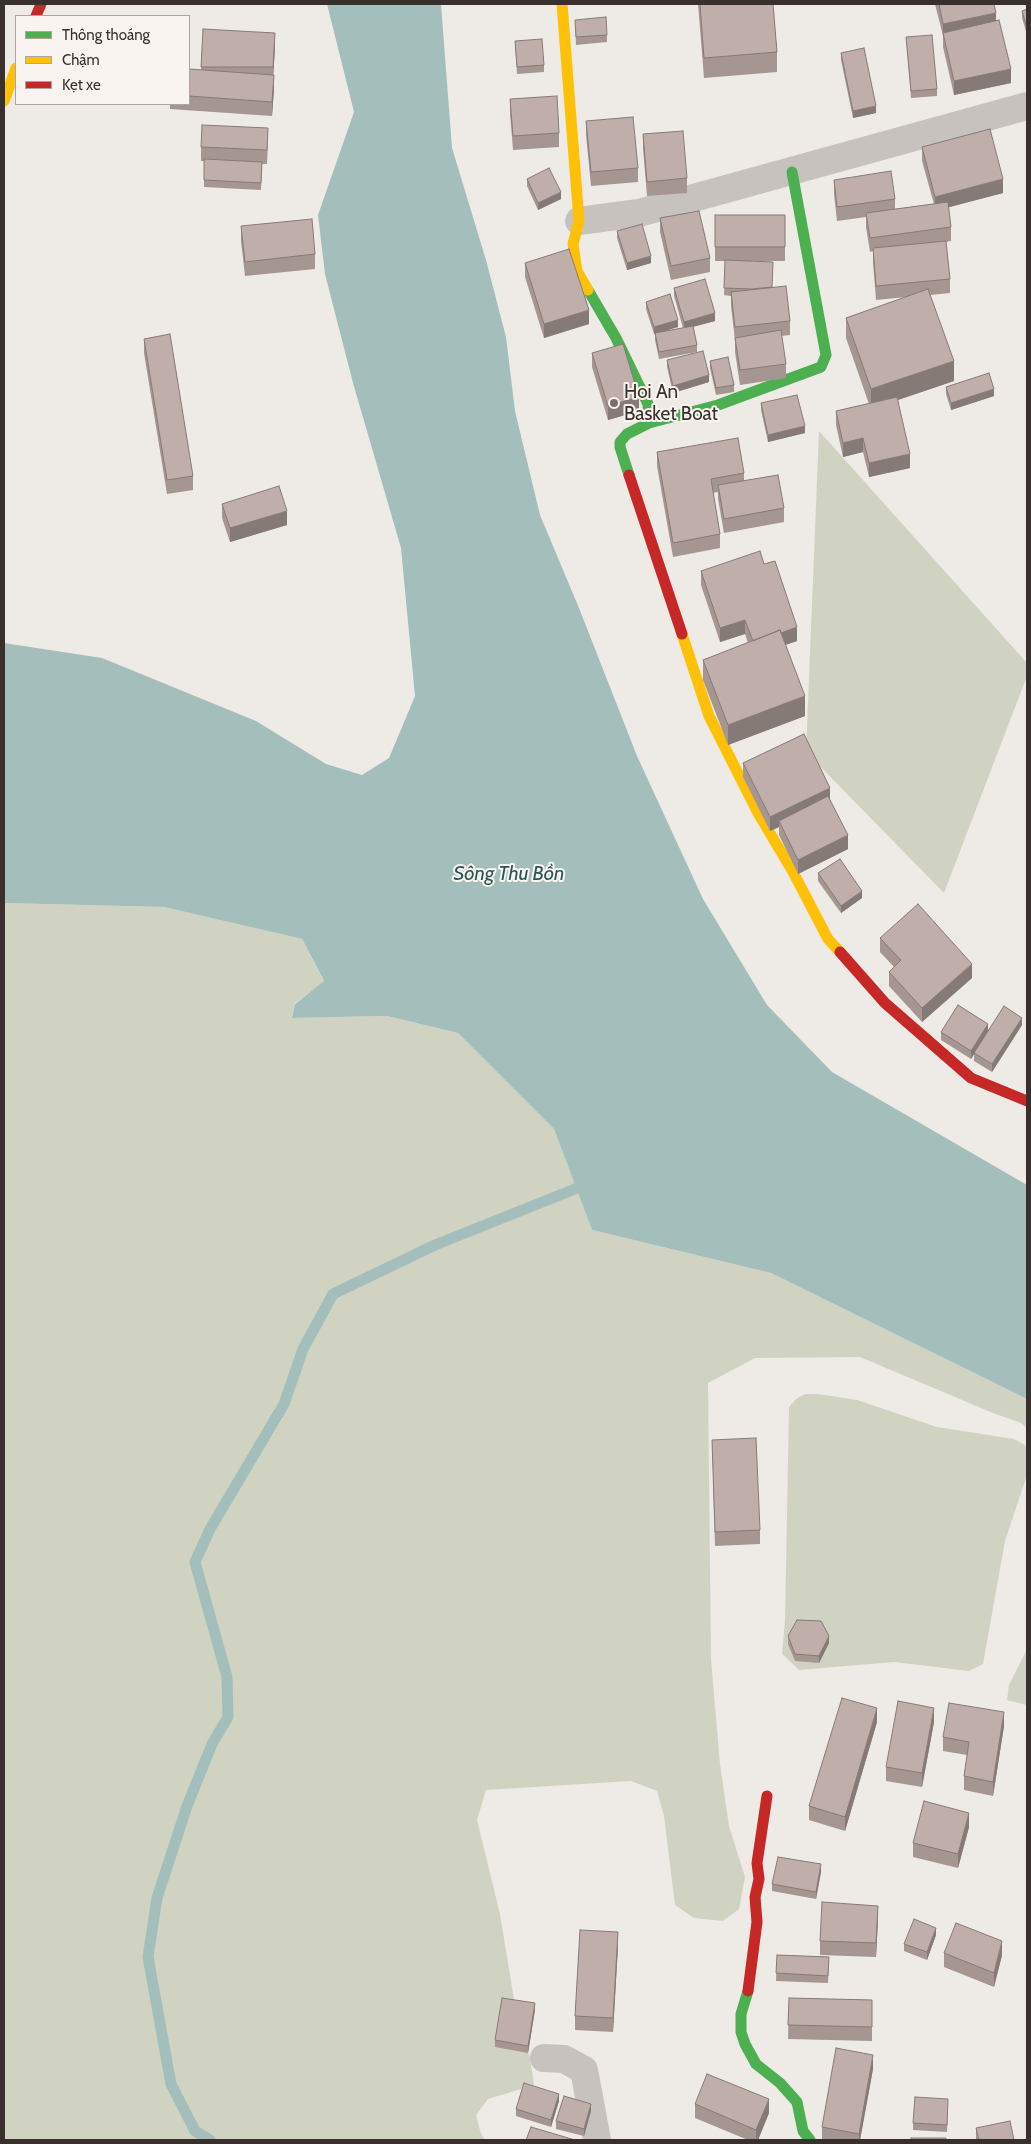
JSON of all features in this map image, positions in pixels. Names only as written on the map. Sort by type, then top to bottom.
[{"type":"street","points":[[562,4],[580,221],[573,244],[577,271],[616,338],[648,404],[649,423]]},
{"type":"street","points":[[4,101],[15,71]]},
{"type":"street","points":[[580,221],[639,213],[1027,106]]},
{"type":"street","points":[[792,172],[826,355],[824,361],[816,370],[727,402],[694,413],[649,423],[626,434],[620,442],[620,447],[709,716],[758,813],[793,872],[828,939],[885,1004],[970,1078],[1027,1101]]},
{"type":"street","points":[[767,1796],[757,1863],[759,1879],[756,1897],[757,1922],[748,1990],[741,2014],[742,2032],[745,2044],[756,2064],[780,2084],[796,2102],[803,2131],[810,2140]]},
{"type":"street","points":[[544,2058],[564,2059],[584,2070],[597,2140]]},
{"type":"green space","points":[[819,431],[1027,663],[1027,676],[944,893],[806,752]]},
{"type":"green space","points":[[4,903],[164,907],[302,939],[324,982],[295,1003],[292,1018],[387,1016],[458,1033],[554,1129],[592,1230],[771,1273],[1027,1399],[1027,1428],[1021,1423],[860,1357],[755,1358],[708,1383],[711,1659],[720,1764],[729,1826],[745,1877],[739,1909],[723,1921],[694,1918],[675,1905],[664,1816],[657,1791],[631,1781],[486,1790],[477,1820],[500,1914],[519,2030],[530,2057],[534,2085],[488,2099],[476,2115],[481,2134],[485,2140],[4,2140]]},
{"type":"green space","points":[[805,1394],[857,1400],[937,1427],[1014,1439],[1027,1448],[1027,1475],[1005,1541],[983,1664],[969,1671],[894,1662],[799,1670],[782,1654],[785,1621],[789,1407],[796,1399]]},
{"type":"green space","points":[[1027,1649],[1027,1705],[1007,1700],[1009,1685]]},
{"type":"water","name":"Sông Thu Bồn","points":[[327,4],[441,4],[452,148],[486,260],[506,337],[515,411],[540,515],[637,756],[703,899],[767,1005],[832,1072],[1027,1185],[1027,1399],[771,1273],[592,1230],[554,1129],[458,1033],[387,1016],[292,1018],[295,1004],[324,981],[302,939],[164,907],[4,903],[4,643],[102,658],[256,721],[326,764],[362,775],[389,758],[415,696],[401,548],[353,383],[325,274],[318,215],[354,112]]},
{"type":"building","points":[[700,4],[773,4],[777,52],[704,58]]},
{"type":"building","points":[[939,4],[994,4],[996,13],[943,24]]},
{"type":"building","points":[[1027,9],[1027,28],[1022,11]]},
{"type":"building","points":[[606,17],[607,35],[576,37],[575,20]]},
{"type":"building","points":[[999,20],[1011,69],[954,81],[943,33]]},
{"type":"building","points":[[203,29],[275,33],[273,67],[201,67]]},
{"type":"building","points":[[932,35],[937,89],[911,91],[906,37]]},
{"type":"building","points":[[542,39],[544,65],[517,67],[515,41]]},
{"type":"building","points":[[864,48],[876,106],[853,111],[841,53]]},
{"type":"building","points":[[190,69],[274,75],[272,102],[190,96]]},
{"type":"building","points":[[557,96],[559,133],[513,136],[510,99]]},
{"type":"building","points":[[633,117],[638,168],[591,172],[586,121]]},
{"type":"building","points":[[202,125],[268,128],[267,150],[201,147]]},
{"type":"building","points":[[990,129],[1003,179],[935,197],[922,147]]},
{"type":"building","points":[[683,131],[687,178],[647,182],[643,134]]},
{"type":"building","points":[[204,159],[262,162],[261,183],[204,180]]},
{"type":"building","points":[[549,168],[561,192],[538,203],[527,179]]},
{"type":"building","points":[[891,171],[895,199],[837,207],[834,180]]},
{"type":"building","points":[[948,202],[951,227],[870,238],[866,213]]},
{"type":"building","points":[[699,211],[710,258],[671,266],[660,218]]},
{"type":"building","points":[[715,215],[785,215],[785,247],[715,247]]},
{"type":"building","points":[[312,219],[315,254],[245,262],[241,226]]},
{"type":"building","points":[[642,224],[651,256],[627,263],[617,231]]},
{"type":"building","points":[[946,241],[950,279],[876,286],[873,248]]},
{"type":"building","points":[[569,249],[589,310],[544,324],[525,263]]},
{"type":"building","points":[[725,260],[773,262],[772,287],[752,289],[724,288]]},
{"type":"building","points":[[705,279],[715,313],[684,322],[674,288]]},
{"type":"building","points":[[786,286],[790,321],[735,327],[731,292]]},
{"type":"building","points":[[928,289],[954,361],[871,389],[846,318]]},
{"type":"building","points":[[670,294],[678,320],[654,327],[646,302]]},
{"type":"building","points":[[693,326],[697,345],[659,352],[655,333]]},
{"type":"building","points":[[781,330],[786,364],[740,370],[735,338]]},
{"type":"building","points":[[170,334],[193,476],[167,480],[144,339]]},
{"type":"building","points":[[623,344],[639,397],[608,406],[592,353]]},
{"type":"building","points":[[703,351],[709,375],[673,386],[667,360]]},
{"type":"building","points":[[728,357],[734,385],[716,388],[710,361]]},
{"type":"building","points":[[989,373],[994,389],[951,403],[946,387]]},
{"type":"building","points":[[797,395],[805,426],[768,435],[761,403]]},
{"type":"building","points":[[897,397],[910,454],[869,463],[863,438],[843,443],[836,411]]},
{"type":"building","points":[[738,438],[744,473],[711,479],[720,534],[673,543],[657,452]]},
{"type":"building","points":[[778,475],[784,508],[724,519],[718,485]]},
{"type":"building","points":[[279,486],[287,511],[230,528],[222,504]]},
{"type":"building","points":[[760,551],[764,564],[775,561],[797,627],[781,633],[780,630],[753,641],[745,620],[720,628],[701,571]]},
{"type":"building","points":[[780,630],[805,696],[728,725],[703,660]]},
{"type":"building","points":[[804,734],[830,788],[770,817],[743,763]]},
{"type":"building","points":[[828,796],[848,835],[798,860],[779,821]]},
{"type":"building","points":[[840,859],[862,891],[841,906],[818,873]]},
{"type":"building","points":[[918,904],[972,964],[922,1008],[889,972],[901,960],[880,938]]},
{"type":"building","points":[[958,1005],[988,1024],[971,1051],[941,1032]]},
{"type":"building","points":[[1004,1006],[1022,1018],[992,1064],[974,1053]]},
{"type":"building","points":[[756,1438],[760,1530],[715,1532],[712,1440]]},
{"type":"building","points":[[797,1620],[821,1621],[829,1636],[819,1656],[795,1654],[788,1636]]},
{"type":"building","points":[[842,1698],[877,1708],[845,1817],[809,1806]]},
{"type":"building","points":[[898,1701],[934,1708],[922,1773],[886,1767]]},
{"type":"building","points":[[949,1703],[1004,1712],[993,1782],[964,1776],[969,1742],[943,1737]]},
{"type":"building","points":[[924,1801],[969,1813],[958,1854],[913,1843]]},
{"type":"building","points":[[778,1857],[821,1864],[816,1892],[772,1884]]},
{"type":"building","points":[[822,1902],[878,1906],[876,1943],[820,1941]]},
{"type":"building","points":[[914,1919],[936,1928],[927,1952],[904,1944]]},
{"type":"building","points":[[956,1923],[1002,1941],[994,1973],[944,1953]]},
{"type":"building","points":[[580,1930],[618,1932],[613,2018],[575,2016]]},
{"type":"building","points":[[777,1955],[829,1957],[828,1976],[776,1973]]},
{"type":"building","points":[[502,1998],[535,2003],[528,2046],[495,2040]]},
{"type":"building","points":[[789,1998],[872,2000],[872,2027],[788,2025]]},
{"type":"building","points":[[836,2048],[873,2055],[859,2134],[822,2127]]},
{"type":"building","points":[[707,2074],[769,2099],[756,2130],[695,2104]]},
{"type":"building","points":[[524,2083],[559,2094],[551,2120],[516,2109]]},
{"type":"building","points":[[564,2096],[591,2104],[584,2129],[556,2121]]},
{"type":"building","points":[[915,2097],[948,2099],[947,2125],[913,2123]]},
{"type":"building","points":[[1010,2121],[1014,2140],[979,2140],[976,2128]]},
{"type":"building","points":[[531,2127],[575,2140],[526,2140]]},
{"type":"building","points":[[911,2138],[946,2138],[946,2140],[911,2140]]},
{"type":"waterway","points":[[210,2140],[195,2131],[171,2084],[148,1957],[157,1898],[187,1806],[212,1744],[228,1717],[227,1677],[195,1562],[210,1529],[284,1404],[303,1349],[333,1294],[435,1245],[590,1183]]},
{"type":"traffic: fast","points":[[629,475],[620,447],[620,442],[627,434],[649,423],[718,405],[821,367],[826,355],[792,172]]},
{"type":"traffic: fast","points":[[588,290],[616,338],[648,404],[649,423]]},
{"type":"traffic: fast","points":[[748,1991],[741,2014],[741,2032],[745,2044],[756,2064],[780,2083],[797,2102],[803,2131],[810,2140]]},
{"type":"traffic: slow","points":[[562,4],[579,221],[573,244],[577,271],[588,290]]},
{"type":"traffic: slow","points":[[4,101],[15,71]]},
{"type":"traffic: slow","points":[[682,634],[709,716],[758,813],[793,872],[828,939],[840,952]]},
{"type":"traffic: jam","points":[[36,15],[41,4]]},
{"type":"traffic: jam","points":[[629,475],[682,634]]},
{"type":"traffic: jam","points":[[840,952],[885,1003],[971,1078],[1027,1101]]},
{"type":"traffic: jam","points":[[748,1991],[757,1922],[755,1897],[759,1879],[757,1863],[767,1796]]},
{"type":"place","name":"Hoi An Basket Boat","points":[[614,403]]}]
